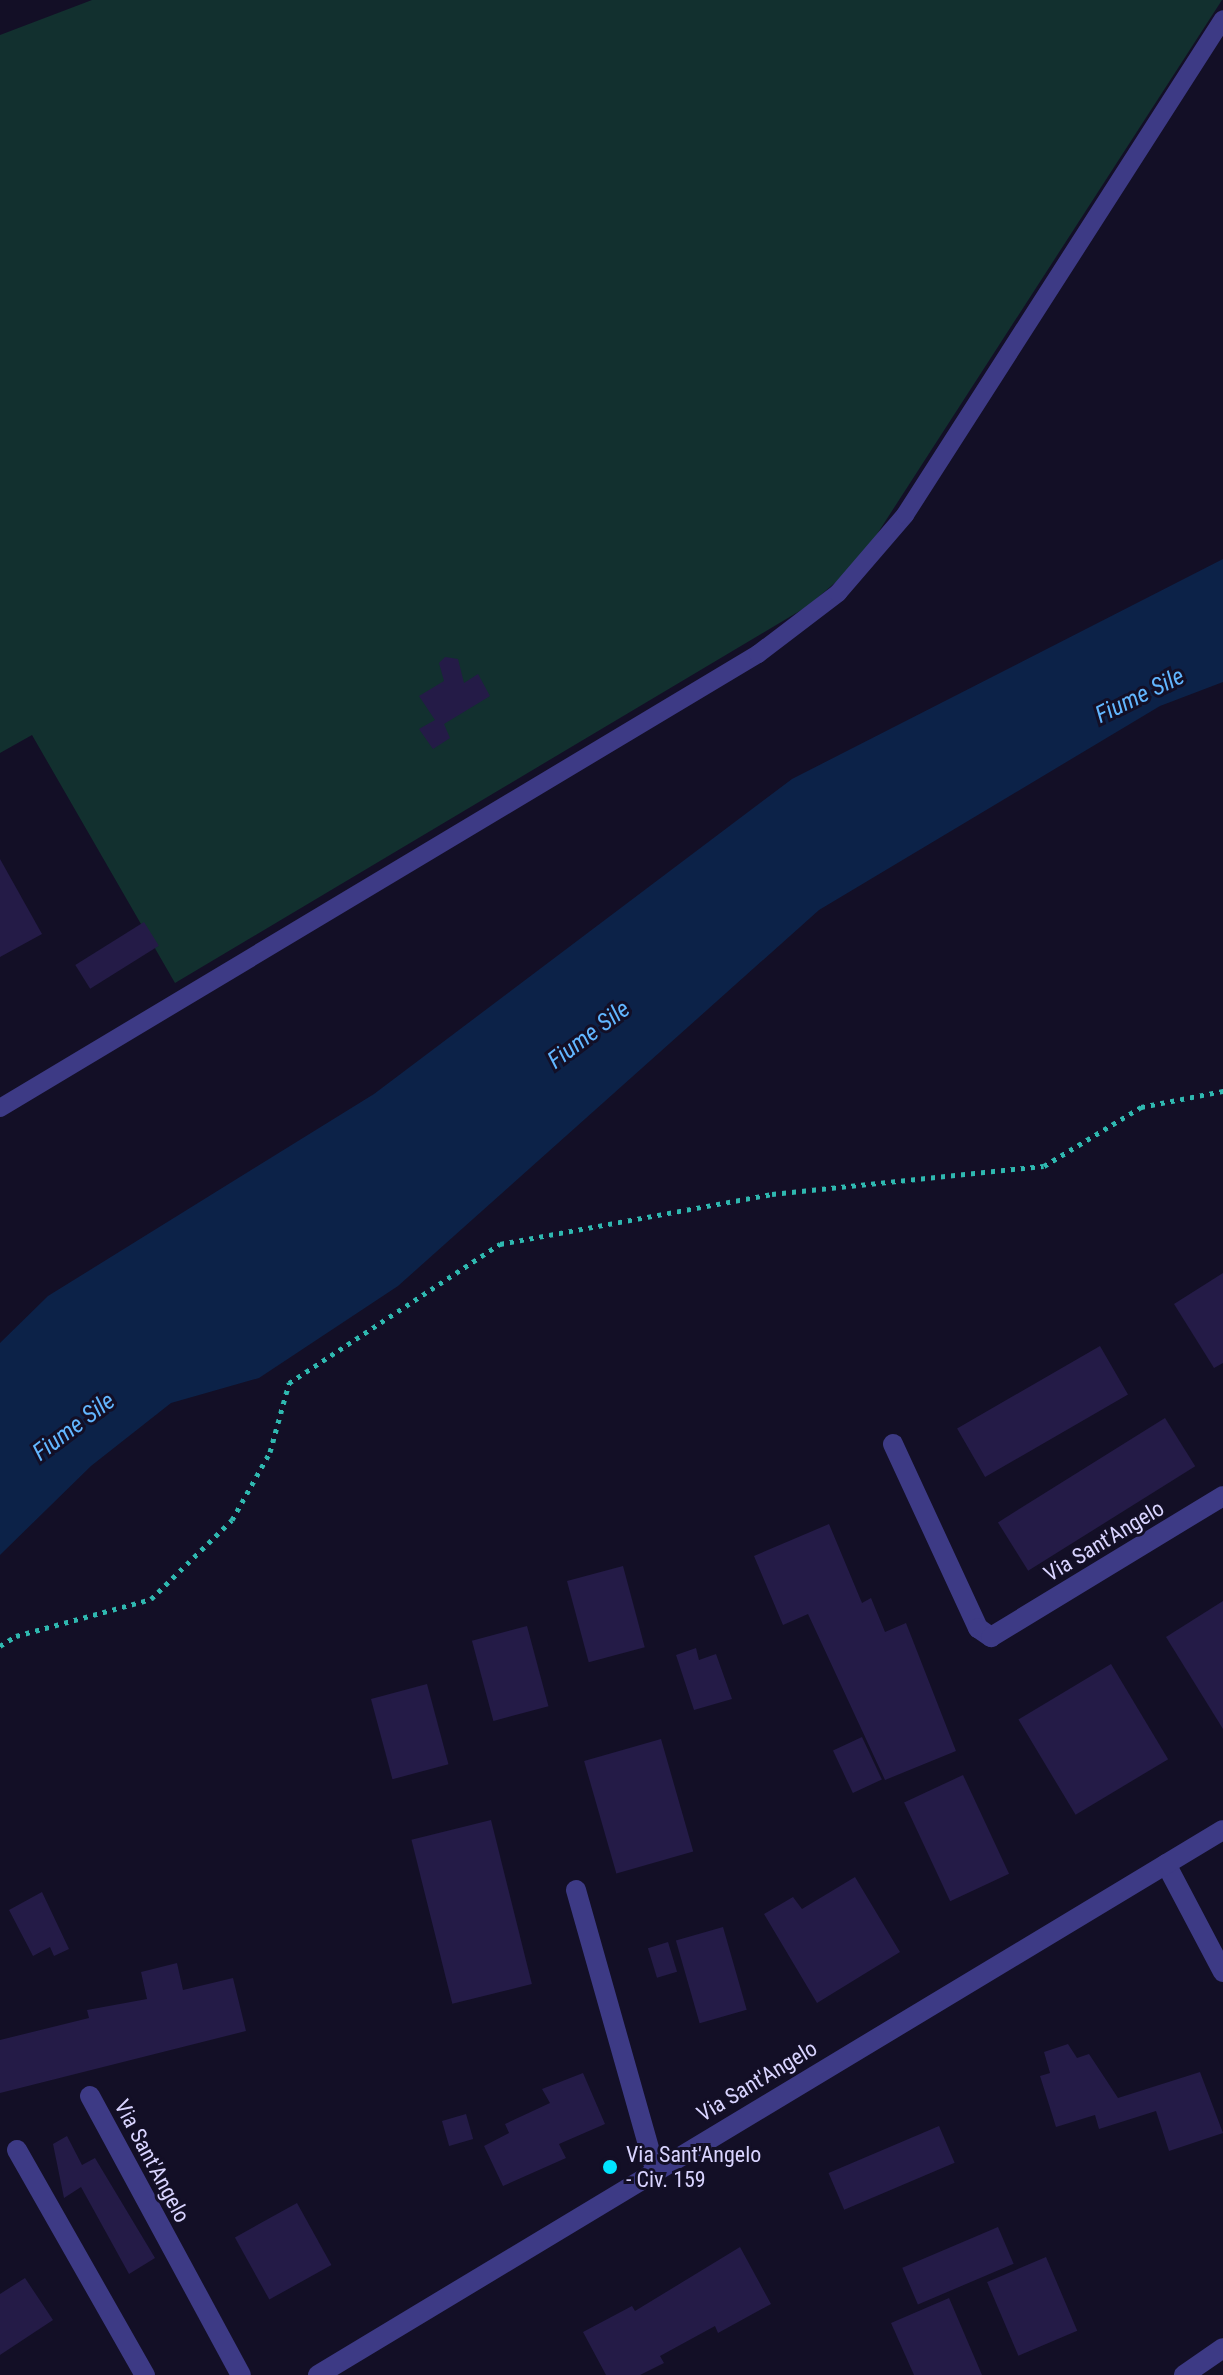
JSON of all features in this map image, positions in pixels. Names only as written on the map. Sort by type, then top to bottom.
[{"type":"street","name":"Via Sant'Angelo","points":[[893,1444],[978,1628],[991,1637],[1223,1496]]},
{"type":"street","name":"Via Sant'Angelo","points":[[318,2375],[1223,1830]]},
{"type":"street","points":[[1166,1864],[1223,1972]]},
{"type":"street","points":[[576,1890],[655,2170]]},
{"type":"street","name":"Via Sant'Angelo","points":[[90,2096],[241,2375]]},
{"type":"street","points":[[17,2150],[145,2375]]},
{"type":"street","points":[[1184,2375],[1223,2348]]},
{"type":"lane","points":[[0,1108],[758,654],[838,593],[905,515],[1223,19]]},
{"type":"path","points":[[0,1646],[16,1636],[151,1599],[232,1520],[270,1452],[289,1383],[500,1244],[772,1194],[1044,1166],[1141,1107],[1223,1091]]},
{"type":"green space","points":[[92,0],[1222,0],[859,562],[808,606],[175,983],[32,735],[0,753],[0,35]]},
{"type":"water","name":"Fiume Sile","points":[[1223,559],[1223,682],[1160,706],[819,910],[398,1286],[259,1378],[171,1403],[91,1466],[0,1555],[0,1343],[48,1296],[374,1094],[792,779]]},
{"type":"building","points":[[445,657],[458,659],[464,683],[478,674],[490,696],[444,724],[450,738],[433,749],[419,729],[435,720],[419,696],[444,681],[439,663]]},
{"type":"building","points":[[0,859],[42,934],[0,957]]},
{"type":"building","points":[[144,922],[159,946],[90,989],[75,965]]},
{"type":"building","points":[[1223,1273],[1223,1363],[1214,1368],[1174,1304]]},
{"type":"building","points":[[1100,1346],[1128,1394],[985,1477],[957,1428]]},
{"type":"building","points":[[1165,1418],[1195,1466],[1028,1571],[998,1522]]},
{"type":"building","points":[[829,1524],[862,1603],[871,1598],[885,1632],[906,1623],[956,1751],[885,1780],[808,1614],[783,1625],[754,1556]]},
{"type":"building","points":[[623,1566],[645,1647],[589,1662],[567,1581]]},
{"type":"building","points":[[1223,1601],[1223,1729],[1166,1637]]},
{"type":"building","points":[[527,1626],[548,1706],[493,1721],[472,1641]]},
{"type":"building","points":[[696,1648],[699,1660],[716,1654],[732,1699],[694,1710],[676,1655]]},
{"type":"building","points":[[1111,1664],[1168,1759],[1076,1815],[1018,1720]]},
{"type":"building","points":[[427,1684],[448,1764],[392,1779],[371,1699]]},
{"type":"building","points":[[862,1737],[882,1780],[853,1793],[833,1751]]},
{"type":"building","points":[[661,1739],[693,1851],[616,1874],[584,1761]]},
{"type":"building","points":[[963,1775],[1009,1874],[950,1901],[904,1802]]},
{"type":"building","points":[[491,1820],[532,1984],[452,2004],[411,1840]]},
{"type":"building","points":[[855,1877],[900,1952],[817,2003],[764,1914],[793,1897],[802,1909]]},
{"type":"building","points":[[42,1892],[69,1949],[54,1956],[50,1947],[33,1956],[9,1910]]},
{"type":"building","points":[[723,1927],[747,2010],[700,2023],[676,1941]]},
{"type":"building","points":[[668,1942],[677,1972],[657,1978],[648,1948]]},
{"type":"building","points":[[177,1963],[183,1990],[233,1978],[246,2031],[0,2093],[0,2040],[89,2018],[87,2010],[147,1999],[141,1972]]},
{"type":"building","points":[[1068,2044],[1077,2058],[1089,2054],[1118,2098],[1200,2072],[1223,2133],[1169,2151],[1156,2111],[1099,2129],[1095,2115],[1056,2127],[1040,2076],[1050,2073],[1044,2052]]},
{"type":"building","points":[[583,2073],[605,2124],[559,2144],[566,2158],[503,2186],[484,2146],[509,2133],[505,2124],[550,2103],[542,2089]]},
{"type":"building","points":[[466,2114],[473,2139],[449,2146],[442,2121]]},
{"type":"building","points":[[939,2126],[955,2163],[844,2210],[829,2173]]},
{"type":"building","points":[[67,2136],[82,2165],[95,2158],[155,2258],[129,2274],[81,2187],[64,2198],[53,2144]]},
{"type":"building","points":[[297,2203],[331,2265],[269,2300],[235,2237]]},
{"type":"building","points":[[998,2227],[1014,2264],[918,2304],[902,2268]]},
{"type":"building","points":[[740,2247],[771,2304],[718,2333],[715,2326],[660,2356],[664,2363],[640,2375],[606,2375],[583,2332],[632,2306],[635,2311]]},
{"type":"building","points":[[1046,2257],[1077,2331],[1018,2356],[987,2282]]},
{"type":"building","points":[[25,2278],[53,2320],[0,2355],[0,2294]]},
{"type":"building","points":[[949,2298],[982,2375],[914,2375],[891,2323]]},
{"type":"place","name":"Via Sant'Angelo - Civ. 159","points":[[610,2167]]}]
